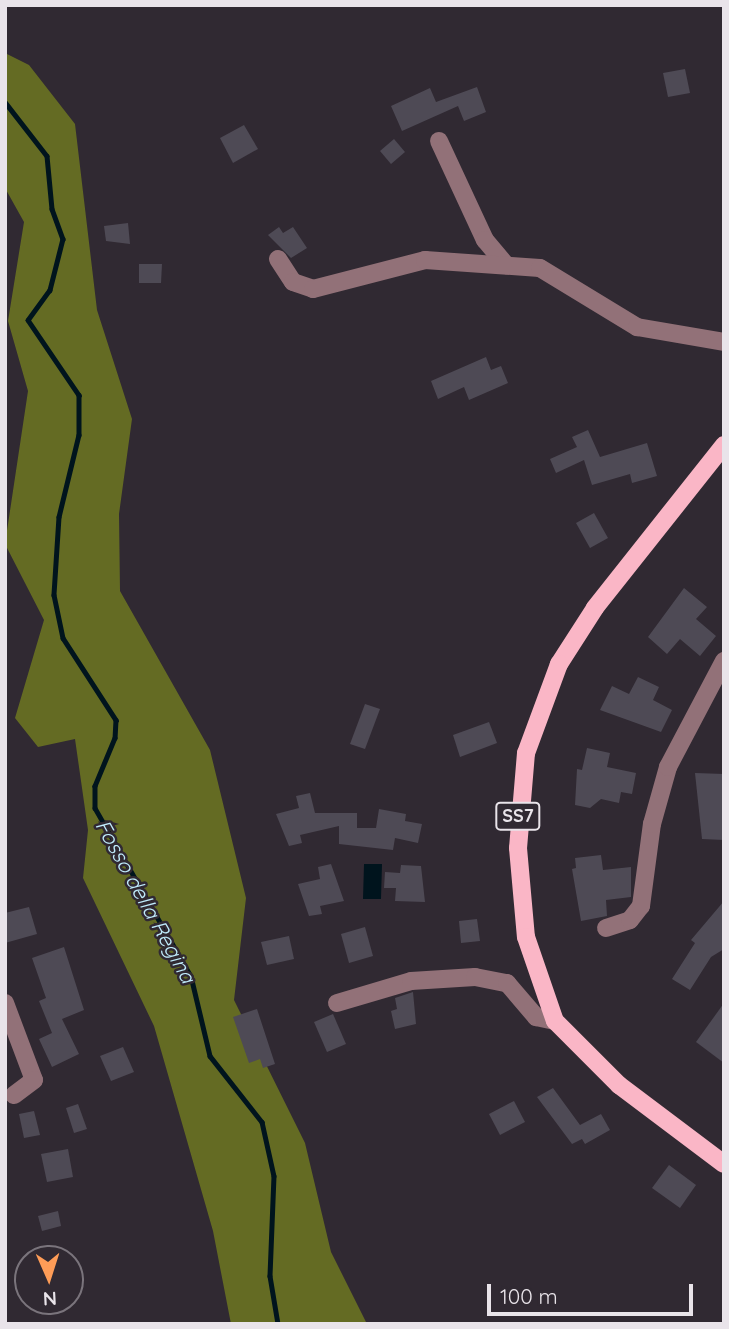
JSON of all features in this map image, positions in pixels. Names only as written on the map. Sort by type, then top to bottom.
[{"type":"main road","name":"SS7","points":[[724,445],[577,632],[549,684],[531,734],[519,800],[520,890],[532,959],[555,1021],[619,1085],[724,1164]]},
{"type":"street","points":[[439,141],[485,240],[506,265]]},
{"type":"street","points":[[278,259],[293,282],[313,289],[419,260],[506,265],[557,274],[642,329],[724,342]]},
{"type":"street","points":[[606,928],[629,920],[640,906],[652,824],[668,767],[724,661]]},
{"type":"street","points":[[337,1003],[411,981],[475,976],[507,983],[536,1017],[555,1021]]},
{"type":"street","points":[[5,1003],[34,1080],[14,1095]]},
{"type":"green space","points":[[5,53],[29,65],[75,124],[97,310],[132,419],[119,514],[120,591],[210,750],[246,898],[234,1000],[305,1143],[331,1252],[367,1324],[231,1324],[213,1231],[154,1026],[83,878],[88,830],[75,739],[38,747],[15,718],[44,620],[5,544],[28,391],[8,321],[24,222],[5,188]]},
{"type":"water","points":[[364,864],[382,864],[381,899],[363,899]]},
{"type":"building","points":[[685,69],[690,93],[668,97],[663,73]]},
{"type":"building","points":[[477,87],[486,112],[464,121],[458,106],[402,131],[391,106],[430,88],[436,102]]},
{"type":"building","points":[[244,125],[258,149],[233,163],[220,138]]},
{"type":"building","points":[[394,139],[405,152],[391,164],[380,151]]},
{"type":"building","points":[[128,223],[130,244],[106,241],[104,226]]},
{"type":"building","points":[[279,227],[283,233],[293,227],[307,248],[291,258],[268,235]]},
{"type":"building","points":[[139,264],[162,264],[161,283],[139,283]]},
{"type":"building","points":[[486,357],[491,370],[501,366],[508,383],[469,400],[464,387],[438,399],[431,381]]},
{"type":"building","points":[[588,430],[600,457],[647,443],[657,476],[632,483],[630,474],[592,485],[584,460],[556,473],[550,459],[577,447],[572,437]]},
{"type":"building","points":[[594,513],[608,538],[590,548],[576,523]]},
{"type":"building","points":[[684,588],[707,607],[696,619],[716,636],[700,656],[680,639],[667,654],[648,637]]},
{"type":"building","points":[[638,677],[659,687],[653,700],[672,710],[661,732],[600,710],[612,686],[629,694]]},
{"type":"building","points":[[365,704],[380,709],[365,749],[350,744]]},
{"type":"building","points":[[489,722],[497,743],[460,757],[453,735]]},
{"type":"building","points":[[587,748],[610,753],[607,767],[636,773],[632,794],[621,792],[619,803],[601,799],[590,808],[575,805],[577,769],[582,770]]},
{"type":"building","points":[[695,773],[724,774],[724,840],[702,839]]},
{"type":"building","points":[[310,793],[315,813],[357,813],[357,828],[376,828],[379,809],[406,814],[405,821],[422,824],[418,843],[395,838],[393,850],[339,844],[339,826],[300,835],[302,843],[289,846],[276,814],[299,808],[296,796]]},
{"type":"building","points":[[601,855],[603,870],[631,867],[631,897],[606,900],[607,916],[581,921],[572,869],[576,868],[575,858]]},
{"type":"building","points":[[331,864],[344,901],[320,906],[322,914],[309,916],[298,884],[320,879],[318,867]]},
{"type":"building","points":[[401,865],[421,866],[425,902],[395,901],[396,888],[384,888],[385,872],[400,873]]},
{"type":"building","points":[[724,901],[724,949],[711,957],[690,990],[672,979],[695,943],[691,940]]},
{"type":"building","points":[[29,907],[37,934],[5,943],[5,913]]},
{"type":"building","points":[[477,919],[480,941],[461,943],[459,921]]},
{"type":"building","points":[[365,927],[373,956],[349,963],[341,934]]},
{"type":"building","points":[[289,936],[294,959],[267,965],[261,942]]},
{"type":"building","points":[[64,947],[84,1010],[62,1019],[79,1054],[52,1067],[39,1039],[52,1033],[39,1001],[46,998],[32,958]]},
{"type":"building","points":[[413,992],[416,1024],[395,1029],[391,1011],[397,1009],[395,998]]},
{"type":"building","points":[[724,1003],[724,1063],[696,1042]]},
{"type":"building","points":[[257,1009],[275,1064],[263,1068],[260,1059],[249,1063],[233,1017]]},
{"type":"building","points":[[333,1014],[346,1044],[327,1052],[314,1022]]},
{"type":"building","points":[[123,1047],[134,1072],[111,1081],[100,1056]]},
{"type":"building","points":[[553,1088],[580,1125],[601,1114],[610,1130],[585,1144],[582,1139],[572,1144],[537,1097]]},
{"type":"building","points":[[514,1101],[525,1122],[500,1135],[489,1114]]},
{"type":"building","points":[[78,1104],[87,1129],[74,1133],[66,1108]]},
{"type":"building","points":[[34,1111],[40,1135],[24,1138],[19,1114]]},
{"type":"building","points":[[68,1149],[73,1177],[47,1182],[41,1154]]},
{"type":"building","points":[[669,1165],[696,1185],[680,1208],[652,1188]]},
{"type":"building","points":[[58,1211],[61,1226],[42,1231],[38,1216]]},
{"type":"waterway","name":"Fosso della Regina","points":[[5,102],[47,156],[52,209],[63,239],[50,290],[28,320],[79,395],[79,435],[59,517],[54,595],[63,638],[116,720],[115,738],[95,786],[95,808],[191,976],[210,1056],[262,1122],[274,1176],[270,1276],[278,1324]]}]
